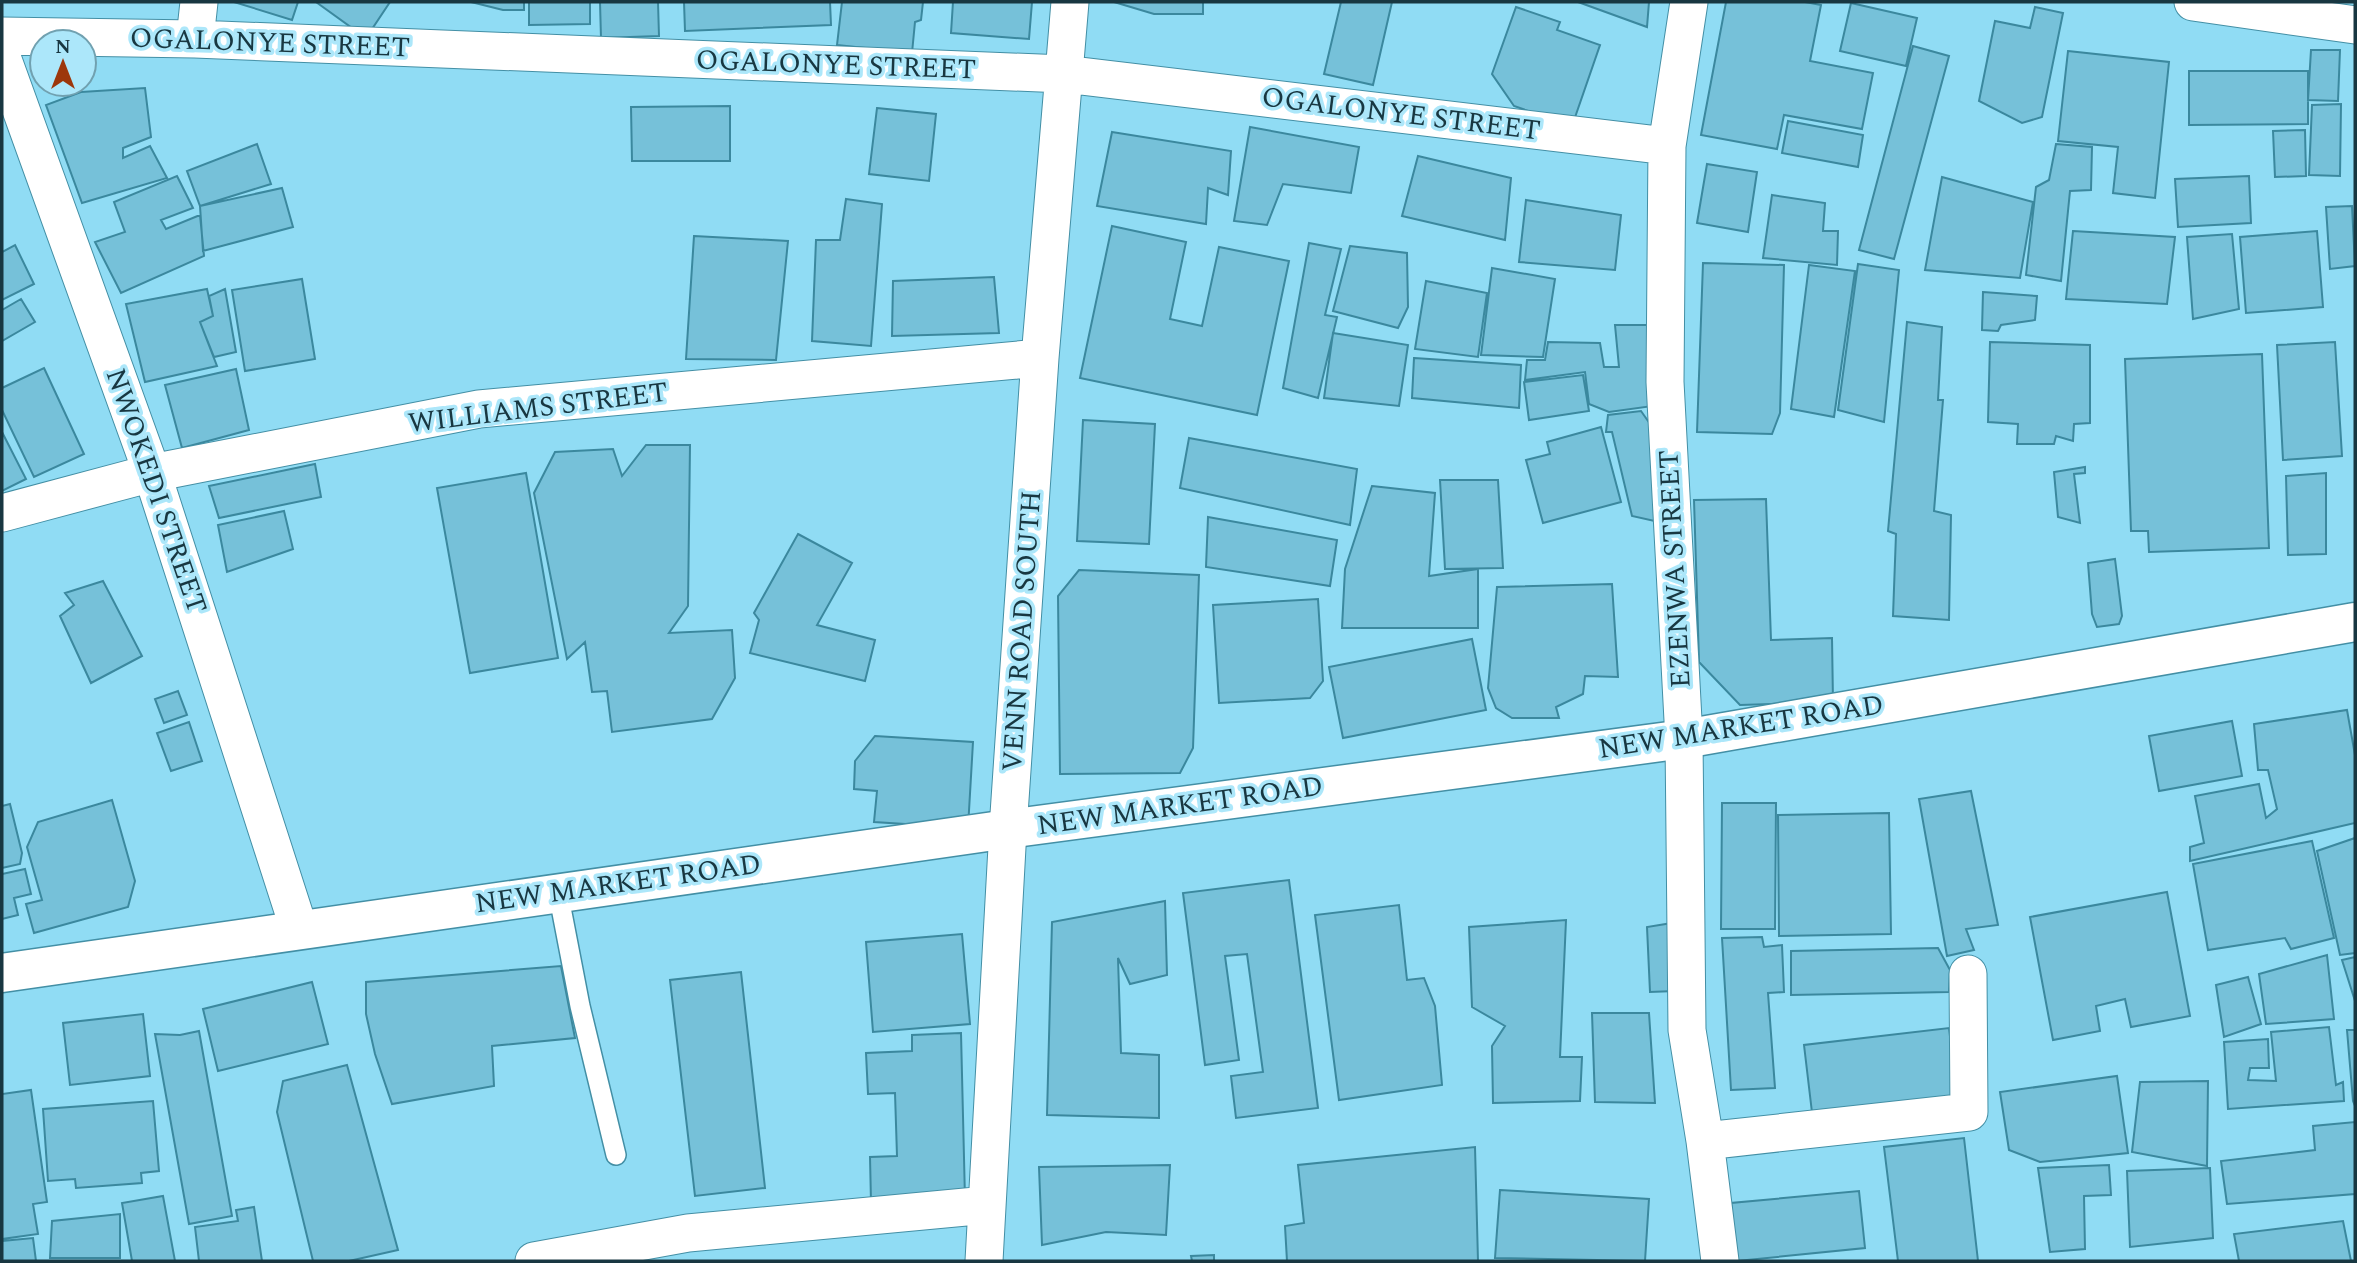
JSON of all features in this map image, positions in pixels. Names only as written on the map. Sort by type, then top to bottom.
[{"type":"street","points":[[195,39],[199,2]]},
{"type":"street","name":"VENN ROAD SOUTH","points":[[984,1261],[1008,829],[1040,358],[1070,2]]},
{"type":"street","name":"EZENWA STREET","points":[[1689,2],[1667,146],[1665,382],[1684,739],[1687,1030],[1705,1141],[1720,1261]]},
{"type":"street","points":[[2193,2],[2355,25]]},
{"type":"street","name":"OGALONYE STREET","points":[[2,36],[195,39],[1065,74],[1667,146]]},
{"type":"street","name":"NWOKEDI STREET","points":[[2,57],[152,473],[299,929]]},
{"type":"street","name":"WILLIAMS STREET","points":[[2,513],[152,473],[479,409],[1040,358]]},
{"type":"street","name":"NEW MARKET ROAD","points":[[2,973],[1008,829],[1684,739],[2355,622]]},
{"type":"street","points":[[1705,1141],[1969,1112],[1968,974]]},
{"type":"street","points":[[534,1261],[688,1233],[986,1205]]},
{"type":"lane","points":[[558,892],[580,1006],[616,1155]]},
{"type":"building","points":[[234,2],[298,2],[292,20]]},
{"type":"building","points":[[316,2],[390,2],[366,38]]},
{"type":"building","points":[[471,2],[524,2],[524,10],[503,10]]},
{"type":"building","points":[[529,2],[590,2],[590,24],[529,25]]},
{"type":"building","points":[[600,2],[658,2],[659,36],[601,38]]},
{"type":"building","points":[[684,2],[830,2],[831,25],[685,31]]},
{"type":"building","points":[[842,2],[923,2],[921,20],[915,22],[912,53],[837,45]]},
{"type":"building","points":[[953,2],[1032,2],[1029,39],[951,33]]},
{"type":"building","points":[[1114,2],[1203,2],[1203,14],[1154,14]]},
{"type":"building","points":[[1341,2],[1392,2],[1373,85],[1324,74]]},
{"type":"building","points":[[1578,2],[1649,2],[1647,27]]},
{"type":"building","points":[[1726,2],[1805,2],[1821,5],[1810,61],[1873,73],[1862,129],[1784,115],[1777,149],[1701,135]]},
{"type":"building","points":[[1851,3],[1917,18],[1906,66],[1840,51]]},
{"type":"building","points":[[1516,7],[1560,22],[1557,30],[1600,45],[1572,126],[1514,106],[1492,74]]},
{"type":"building","points":[[2035,7],[2063,13],[2042,117],[2022,123],[1979,101],[1995,21],[2030,28]]},
{"type":"building","points":[[1913,46],[1949,56],[1894,259],[1859,250]]},
{"type":"building","points":[[2311,50],[2340,50],[2338,101],[2308,100]]},
{"type":"building","points":[[2068,51],[2169,62],[2155,198],[2113,193],[2118,147],[2058,141]]},
{"type":"building","points":[[2189,71],[2308,71],[2308,124],[2189,125]]},
{"type":"building","points":[[145,88],[151,137],[123,148],[123,158],[150,146],[167,178],[82,203],[46,105],[65,98],[98,98],[98,91]]},
{"type":"building","points":[[2341,104],[2340,176],[2309,175],[2312,105]]},
{"type":"building","points":[[730,106],[730,161],[632,161],[631,107]]},
{"type":"building","points":[[877,108],[936,114],[929,181],[869,174]]},
{"type":"building","points":[[1788,121],[1863,135],[1858,167],[1782,153]]},
{"type":"building","points":[[1250,127],[1359,147],[1351,193],[1283,184],[1267,225],[1234,221]]},
{"type":"building","points":[[2305,130],[2306,176],[2275,177],[2273,131]]},
{"type":"building","points":[[1112,132],[1231,151],[1228,195],[1208,188],[1206,224],[1097,206]]},
{"type":"building","points":[[257,144],[271,184],[200,206],[187,171]]},
{"type":"building","points":[[2056,144],[2092,147],[2091,190],[2070,191],[2061,281],[2026,275],[2036,187],[2049,180]]},
{"type":"building","points":[[1418,156],[1511,178],[1505,240],[1402,216]]},
{"type":"building","points":[[1707,164],[1757,172],[1748,232],[1697,223]]},
{"type":"building","points":[[177,176],[193,208],[161,220],[166,229],[200,215],[204,256],[121,293],[95,242],[125,232],[114,202]]},
{"type":"building","points":[[2249,176],[2251,223],[2178,227],[2175,179]]},
{"type":"building","points":[[1942,177],[2033,202],[2020,278],[1925,270]]},
{"type":"building","points":[[282,188],[293,227],[203,251],[200,206]]},
{"type":"building","points":[[1772,195],[1825,203],[1823,231],[1838,231],[1837,265],[1763,258]]},
{"type":"building","points":[[846,199],[882,204],[871,346],[812,341],[816,240],[840,240]]},
{"type":"building","points":[[1526,200],[1621,215],[1615,270],[1519,262]]},
{"type":"building","points":[[2352,206],[2355,266],[2330,269],[2326,207]]},
{"type":"building","points":[[1112,226],[1186,242],[1170,319],[1202,326],[1219,247],[1289,261],[1257,415],[1080,378]]},
{"type":"building","points":[[2073,231],[2175,237],[2167,304],[2066,299]]},
{"type":"building","points":[[2317,231],[2323,307],[2246,313],[2240,237]]},
{"type":"building","points":[[2232,234],[2239,309],[2193,319],[2187,237]]},
{"type":"building","points":[[694,236],[788,241],[776,360],[686,359]]},
{"type":"building","points":[[1309,243],[1341,249],[1325,315],[1337,317],[1318,398],[1283,388]]},
{"type":"building","points":[[15,245],[34,284],[2,300],[2,252]]},
{"type":"building","points":[[1350,246],[1407,253],[1408,307],[1398,328],[1333,311]]},
{"type":"building","points":[[1703,263],[1784,265],[1780,413],[1772,434],[1697,432]]},
{"type":"building","points":[[1858,264],[1899,270],[1884,422],[1838,410]]},
{"type":"building","points":[[1809,265],[1855,271],[1834,417],[1791,409]]},
{"type":"building","points":[[1492,268],[1555,279],[1543,357],[1481,355]]},
{"type":"building","points":[[994,277],[999,333],[892,336],[893,281]]},
{"type":"building","points":[[302,279],[315,359],[245,371],[232,290]]},
{"type":"building","points":[[1426,281],[1487,293],[1478,357],[1415,349]]},
{"type":"building","points":[[207,289],[213,316],[200,322],[217,366],[145,382],[126,304]]},
{"type":"building","points":[[225,289],[236,352],[214,357],[200,322],[213,316],[209,296]]},
{"type":"building","points":[[1983,292],[2037,296],[2035,320],[2001,325],[1998,331],[1982,330]]},
{"type":"building","points":[[21,299],[35,322],[2,341],[2,310]]},
{"type":"building","points":[[1907,322],[1942,327],[1938,400],[1943,400],[1934,511],[1951,515],[1949,620],[1893,616],[1896,534],[1888,531]]},
{"type":"building","points":[[1615,325],[1650,325],[1653,406],[1609,412],[1589,404],[1585,372],[1525,380],[1527,360],[1545,360],[1548,342],[1600,343],[1604,367],[1619,367]]},
{"type":"building","points":[[1333,333],[1408,345],[1399,406],[1324,398]]},
{"type":"building","points":[[1990,342],[2090,345],[2090,423],[2074,424],[2073,441],[2056,436],[2054,444],[2017,444],[2018,424],[1988,422]]},
{"type":"building","points":[[2335,342],[2342,456],[2283,460],[2277,345]]},
{"type":"building","points":[[2262,354],[2269,548],[2149,552],[2148,531],[2131,531],[2125,359]]},
{"type":"building","points":[[1414,358],[1521,365],[1519,408],[1412,398]]},
{"type":"building","points":[[44,368],[84,454],[34,477],[2,410],[2,388]]},
{"type":"building","points":[[236,369],[249,430],[182,448],[165,385]]},
{"type":"building","points":[[1583,375],[1589,411],[1529,420],[1524,382]]},
{"type":"building","points":[[1641,411],[1655,431],[1659,522],[1632,516],[1612,432],[1606,432],[1608,415]]},
{"type":"building","points":[[1083,420],[1155,424],[1149,544],[1077,541]]},
{"type":"building","points":[[1601,427],[1621,502],[1543,523],[1526,460],[1550,454],[1547,442]]},
{"type":"building","points":[[2,432],[26,479],[2,491]]},
{"type":"building","points":[[1189,438],[1357,469],[1350,525],[1180,488]]},
{"type":"building","points":[[646,445],[690,445],[688,606],[669,633],[732,630],[735,678],[712,719],[612,732],[607,691],[592,692],[585,642],[567,659],[534,493],[555,452],[613,449],[622,476]]},
{"type":"building","points":[[315,464],[321,497],[219,518],[209,486]]},
{"type":"building","points":[[2085,467],[2085,473],[2074,474],[2080,523],[2058,517],[2054,472]]},
{"type":"building","points":[[526,473],[558,658],[470,673],[437,488]]},
{"type":"building","points":[[2326,473],[2326,554],[2288,555],[2286,476]]},
{"type":"building","points":[[1440,480],[1498,480],[1503,568],[1445,569]]},
{"type":"building","points":[[1372,486],[1435,493],[1429,576],[1478,569],[1478,628],[1342,628],[1345,569]]},
{"type":"building","points":[[1766,499],[1771,640],[1832,638],[1833,702],[1740,705],[1699,662],[1694,500]]},
{"type":"building","points":[[284,511],[293,549],[227,572],[218,525]]},
{"type":"building","points":[[1208,517],[1337,540],[1330,586],[1206,567]]},
{"type":"building","points":[[798,534],[852,563],[817,625],[875,640],[865,681],[750,653],[759,620],[754,613]]},
{"type":"building","points":[[2115,559],[2122,616],[2119,624],[2097,627],[2092,614],[2088,563]]},
{"type":"building","points":[[1079,570],[1199,575],[1193,748],[1180,773],[1060,774],[1058,596]]},
{"type":"building","points":[[103,581],[142,656],[91,683],[60,616],[74,605],[65,593]]},
{"type":"building","points":[[1612,584],[1618,677],[1585,676],[1583,694],[1556,707],[1559,718],[1512,718],[1496,708],[1488,688],[1497,587]]},
{"type":"building","points":[[1318,599],[1323,681],[1310,698],[1219,703],[1213,605]]},
{"type":"building","points":[[1472,639],[1486,710],[1343,738],[1329,667]]},
{"type":"building","points":[[178,691],[187,715],[164,723],[155,699]]},
{"type":"building","points":[[2347,710],[2355,755],[2355,823],[2190,861],[2190,847],[2204,843],[2195,796],[2259,784],[2266,818],[2277,809],[2268,770],[2258,770],[2254,724]]},
{"type":"building","points":[[2232,721],[2242,776],[2159,791],[2149,736]]},
{"type":"building","points":[[189,722],[202,761],[171,771],[157,733]]},
{"type":"building","points":[[875,736],[973,742],[968,828],[874,822],[877,791],[854,789],[855,761]]},
{"type":"building","points":[[1971,791],[1998,925],[1966,929],[1974,950],[1947,956],[1919,799]]},
{"type":"building","points":[[112,800],[135,881],[128,907],[34,933],[26,904],[42,900],[27,847],[38,822]]},
{"type":"building","points":[[1722,803],[1776,803],[1775,929],[1721,929]]},
{"type":"building","points":[[10,804],[22,853],[20,864],[2,868],[2,806]]},
{"type":"building","points":[[1889,813],[1891,934],[1779,936],[1778,815]]},
{"type":"building","points":[[2355,838],[2355,953],[2340,955],[2317,851]]},
{"type":"building","points":[[2312,841],[2334,938],[2291,949],[2285,938],[2208,950],[2193,864]]},
{"type":"building","points":[[25,869],[31,894],[14,898],[18,915],[2,919],[2,874]]},
{"type":"building","points":[[1289,880],[1318,1108],[1236,1118],[1231,1076],[1263,1072],[1247,954],[1225,956],[1239,1060],[1205,1065],[1183,893]]},
{"type":"building","points":[[2167,892],[2190,1016],[2131,1027],[2125,999],[2096,1006],[2100,1031],[2053,1040],[2030,917]]},
{"type":"building","points":[[1165,901],[1167,975],[1130,984],[1118,958],[1121,1053],[1159,1055],[1159,1118],[1047,1115],[1052,922]]},
{"type":"building","points":[[1399,905],[1407,980],[1424,978],[1435,1006],[1442,1085],[1339,1100],[1315,915]]},
{"type":"building","points":[[1566,920],[1560,1057],[1582,1057],[1580,1101],[1493,1103],[1492,1046],[1505,1026],[1472,1007],[1469,927]]},
{"type":"building","points":[[1672,923],[1675,991],[1650,992],[1647,927]]},
{"type":"building","points":[[962,934],[970,1024],[873,1032],[866,942]]},
{"type":"building","points":[[1762,937],[1764,947],[1782,945],[1784,992],[1768,993],[1775,1088],[1731,1090],[1722,938]]},
{"type":"building","points":[[1938,948],[1950,970],[1949,992],[1791,995],[1791,951]]},
{"type":"building","points":[[2327,955],[2334,1019],[2266,1024],[2259,974]]},
{"type":"building","points":[[2355,957],[2355,1001],[2342,960]]},
{"type":"building","points":[[561,966],[575,1038],[492,1046],[494,1086],[392,1104],[375,1054],[366,1014],[366,982]]},
{"type":"building","points":[[741,972],[765,1188],[695,1196],[670,980]]},
{"type":"building","points":[[2248,977],[2261,1024],[2224,1037],[2216,985]]},
{"type":"building","points":[[312,982],[328,1044],[218,1071],[203,1009]]},
{"type":"building","points":[[1592,1013],[1649,1013],[1655,1103],[1595,1102]]},
{"type":"building","points":[[143,1014],[150,1076],[70,1085],[63,1023]]},
{"type":"building","points":[[2329,1027],[2336,1085],[2343,1082],[2344,1101],[2228,1109],[2224,1042],[2268,1039],[2269,1068],[2250,1068],[2248,1080],[2276,1081],[2271,1032]]},
{"type":"building","points":[[1949,1028],[1958,1105],[1813,1121],[1804,1045]]},
{"type":"building","points":[[2347,1030],[2355,1030],[2355,1106],[2353,1101]]},
{"type":"building","points":[[199,1031],[232,1216],[189,1224],[155,1034],[180,1035]]},
{"type":"building","points":[[961,1033],[965,1199],[871,1202],[870,1157],[897,1156],[895,1093],[868,1094],[866,1053],[912,1051],[912,1035]]},
{"type":"building","points":[[347,1065],[398,1250],[349,1261],[313,1261],[277,1112],[283,1081]]},
{"type":"building","points":[[2117,1076],[2128,1153],[2040,1162],[2009,1150],[2000,1092]]},
{"type":"building","points":[[2208,1081],[2207,1166],[2132,1152],[2140,1082]]},
{"type":"building","points":[[31,1090],[47,1202],[33,1204],[38,1234],[2,1239],[2,1094]]},
{"type":"building","points":[[153,1101],[159,1171],[141,1173],[142,1183],[76,1188],[75,1179],[48,1181],[43,1109]]},
{"type":"building","points":[[2355,1122],[2355,1194],[2227,1204],[2221,1161],[2315,1150],[2313,1126]]},
{"type":"building","points":[[1964,1138],[1978,1261],[1898,1261],[1884,1147]]},
{"type":"building","points":[[1475,1147],[1478,1261],[1287,1261],[1285,1226],[1304,1223],[1298,1165]]},
{"type":"building","points":[[1170,1165],[1166,1235],[1106,1232],[1042,1245],[1039,1167]]},
{"type":"building","points":[[2109,1165],[2111,1195],[2084,1196],[2085,1249],[2050,1252],[2038,1168]]},
{"type":"building","points":[[2210,1168],[2213,1238],[2130,1247],[2127,1171]]},
{"type":"building","points":[[1500,1190],[1649,1199],[1645,1261],[1495,1258]]},
{"type":"building","points":[[1859,1191],[1865,1248],[1737,1261],[1731,1203]]},
{"type":"building","points":[[163,1196],[175,1261],[132,1261],[122,1203]]},
{"type":"building","points":[[254,1207],[262,1261],[199,1261],[195,1227],[238,1221],[236,1210]]},
{"type":"building","points":[[120,1214],[120,1258],[50,1258],[52,1221]]},
{"type":"building","points":[[2343,1221],[2351,1261],[2239,1261],[2234,1234]]},
{"type":"building","points":[[33,1238],[36,1261],[2,1261],[2,1241]]},
{"type":"building","points":[[1214,1255],[1214,1261],[1192,1261],[1191,1256]]}]
